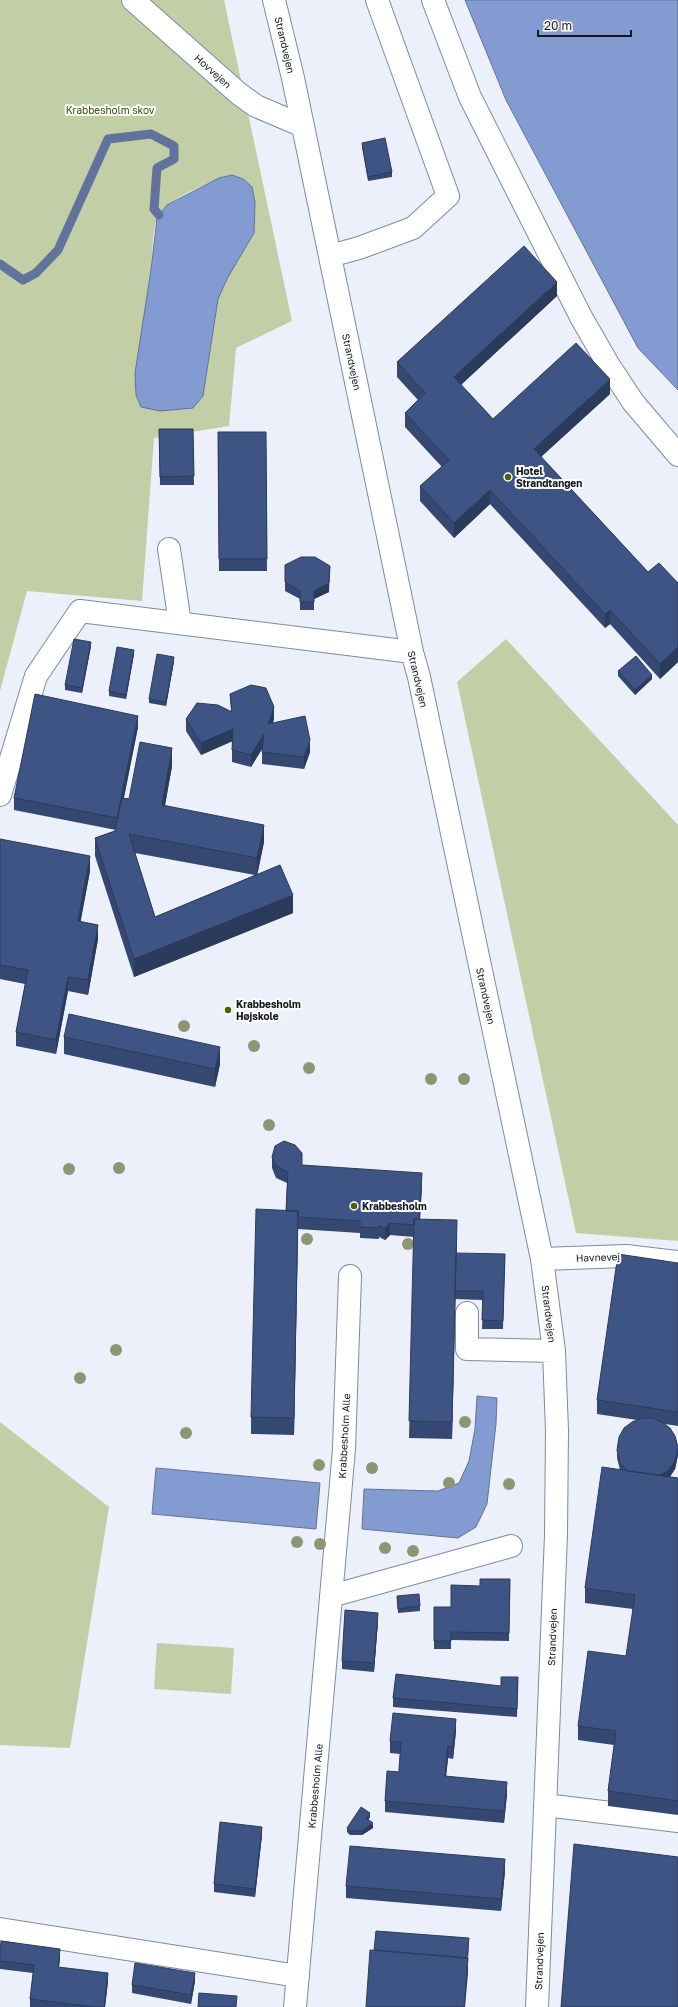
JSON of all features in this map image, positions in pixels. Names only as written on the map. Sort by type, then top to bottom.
[{"type":"street","name":"Hovvejen","points":[[133,0],[238,93],[256,106],[303,126]]},
{"type":"street","name":"Strandvejen","points":[[274,0],[303,126],[412,652],[419,677],[542,1260],[554,1351],[557,1431],[556,1535],[537,2007]]},
{"type":"street","points":[[330,256],[359,248],[413,228],[448,196],[377,0]]},
{"type":"street","points":[[432,0],[470,98],[581,317],[608,364],[633,402],[678,455]]},
{"type":"street","points":[[169,549],[180,623]]},
{"type":"street","points":[[0,795],[36,676],[80,611],[412,652]]},
{"type":"street","name":"Havnevej","points":[[542,1260],[626,1256],[678,1262]]},
{"type":"street","name":"Krabbesholm Alle","points":[[295,2007],[344,1449],[350,1276]]},
{"type":"street","points":[[467,1313],[466,1349],[554,1351]]},
{"type":"street","points":[[331,1596],[511,1546]]},
{"type":"street","points":[[545,1804],[678,1821]]},
{"type":"street","points":[[0,1929],[298,1976]]},
{"type":"green space","name":"Krabbesholm skov","points":[[0,0],[224,0],[292,321],[236,348],[229,426],[154,438],[142,601],[27,591],[0,691]],"holes":[[[232,175],[228,277],[218,299],[151,270],[156,222],[162,211],[180,197],[191,191]]]},
{"type":"green space","points":[[506,639],[678,825],[678,1241],[576,1233],[457,682]]},
{"type":"green space","points":[[0,1422],[109,1507],[70,1748],[0,1745]]},
{"type":"green space","points":[[157,1643],[234,1648],[231,1694],[154,1689]]},
{"type":"water","points":[[465,0],[678,0],[678,390],[638,348],[506,100]]},
{"type":"water","points":[[232,175],[243,179],[252,187],[255,202],[254,233],[228,277],[218,299],[203,396],[193,408],[160,411],[141,407],[136,395],[135,373],[151,270],[157,218],[167,205],[219,178]]},
{"type":"water","points":[[477,1396],[497,1398],[496,1424],[487,1504],[476,1527],[458,1538],[362,1529],[364,1489],[438,1491],[459,1483],[469,1461],[475,1429]]},
{"type":"water","points":[[156,1468],[320,1483],[316,1529],[152,1514]]},
{"type":"building","points":[[385,138],[392,172],[368,177],[362,143]]},
{"type":"building","points":[[524,246],[557,282],[454,377],[493,419],[576,343],[610,379],[534,449],[648,572],[659,563],[678,583],[678,647],[660,664],[610,610],[605,614],[490,490],[454,523],[420,486],[449,460],[405,413],[425,393],[397,362]]},
{"type":"building","points":[[159,429],[193,429],[194,476],[160,477]]},
{"type":"building","points":[[218,432],[266,432],[267,559],[219,559]]},
{"type":"building","points":[[301,557],[315,557],[330,566],[329,583],[314,591],[314,602],[300,602],[300,591],[285,582],[285,565]]},
{"type":"building","points":[[74,639],[91,642],[82,688],[65,685]]},
{"type":"building","points":[[117,647],[134,650],[126,695],[109,691]]},
{"type":"building","points":[[157,654],[174,657],[166,702],[149,699]]},
{"type":"building","points":[[636,656],[652,675],[635,690],[618,671]]},
{"type":"building","points":[[251,685],[266,688],[274,707],[268,724],[305,716],[310,740],[304,757],[262,752],[264,734],[251,755],[232,750],[233,729],[201,743],[186,719],[197,703],[218,705],[232,712],[230,694]]},
{"type":"building","points":[[35,694],[138,716],[117,818],[14,798]]},
{"type":"building","points":[[140,742],[172,748],[162,805],[264,825],[257,858],[129,834],[155,917],[280,865],[293,895],[134,959],[95,838],[115,831],[122,798],[129,799]]},
{"type":"building","points":[[0,839],[90,856],[78,921],[98,925],[88,980],[68,977],[56,1040],[16,1032],[28,970],[0,965]]},
{"type":"building","points":[[69,1014],[220,1047],[215,1069],[64,1037]]},
{"type":"building","name":"Krabbesholm","points":[[284,1141],[295,1145],[302,1153],[302,1165],[422,1173],[419,1219],[414,1219],[414,1225],[390,1223],[385,1228],[379,1226],[379,1228],[360,1227],[360,1221],[298,1217],[298,1211],[286,1211],[288,1172],[276,1166],[272,1157],[275,1146]]},
{"type":"building","points":[[256,1209],[298,1211],[294,1418],[251,1417]]},
{"type":"building","points":[[414,1219],[457,1220],[452,1422],[409,1421]]},
{"type":"building","points":[[456,1253],[505,1254],[503,1321],[482,1320],[483,1291],[455,1291]]},
{"type":"building","points":[[618,1254],[678,1263],[678,1412],[597,1400]]},
{"type":"building","points":[[642,1418],[652,1418],[662,1422],[670,1428],[675,1436],[678,1447],[675,1461],[668,1471],[659,1475],[627,1471],[620,1463],[617,1450],[619,1437],[624,1428],[632,1422]]},
{"type":"building","points":[[602,1467],[678,1478],[678,1801],[608,1791],[616,1731],[578,1726],[588,1651],[626,1656],[635,1595],[585,1588]]},
{"type":"building","points":[[480,1579],[510,1579],[509,1633],[451,1632],[451,1641],[434,1641],[434,1607],[451,1607],[451,1585],[480,1586]]},
{"type":"building","points":[[419,1594],[420,1606],[398,1609],[397,1596]]},
{"type":"building","points":[[345,1610],[378,1613],[374,1663],[342,1661]]},
{"type":"building","points":[[396,1674],[501,1686],[501,1677],[518,1677],[517,1709],[393,1698]]},
{"type":"building","points":[[393,1713],[456,1719],[453,1747],[448,1746],[445,1776],[507,1782],[504,1811],[385,1801],[387,1771],[399,1772],[401,1742],[390,1741]]},
{"type":"building","points":[[361,1807],[370,1813],[366,1818],[373,1823],[362,1831],[350,1831],[347,1828]]},
{"type":"building","points":[[220,1822],[262,1827],[255,1889],[214,1884]]},
{"type":"building","points":[[574,1844],[678,1857],[678,2007],[561,2007]]},
{"type":"building","points":[[350,1846],[505,1859],[501,1899],[346,1886]]},
{"type":"building","points":[[376,1931],[469,1938],[467,1958],[374,1950]]},
{"type":"building","points":[[1,1941],[60,1949],[58,1967],[108,1973],[104,2007],[30,1999],[34,1965],[0,1961]]},
{"type":"building","points":[[370,1950],[468,1958],[464,2007],[366,2007]]},
{"type":"building","points":[[135,1963],[195,1973],[191,1995],[132,1985]]},
{"type":"building","points":[[199,1993],[237,1996],[236,2007],[198,2007]]},
{"type":"waterway","points":[[0,264],[23,280],[36,273],[58,250],[108,139],[151,134],[174,146],[174,159],[157,168],[154,209],[159,215]]},
{"type":"place","name":"Hotel Strandtangen","points":[[508,477]]},
{"type":"place","name":"Krabbesholm Højskole","points":[[228,1010]]},
{"type":"place","name":"Krabbesholm","points":[[354,1206]]}]
